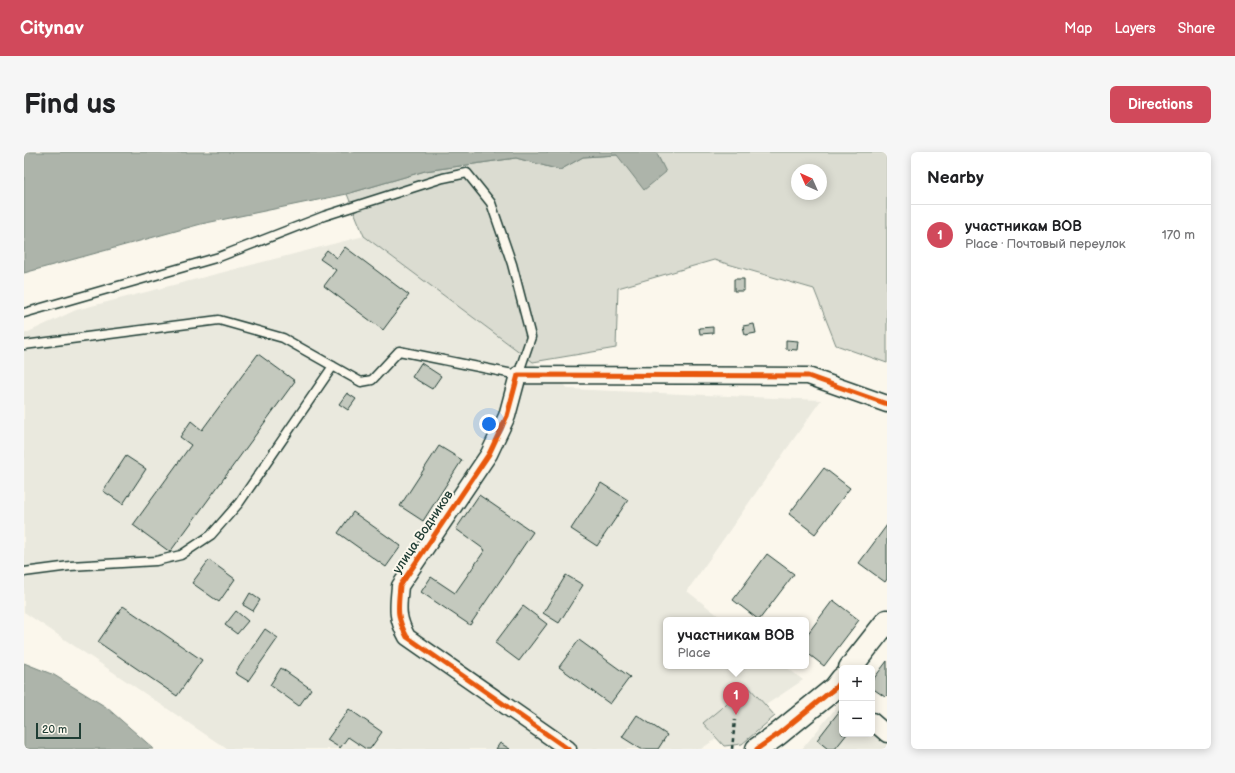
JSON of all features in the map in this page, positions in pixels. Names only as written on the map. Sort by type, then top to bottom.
[{"type":"street","points":[[518,375],[808,376],[887,404]]},
{"type":"street","name":"улица Водников","points":[[518,375],[507,416],[489,454],[400,586],[398,609],[400,625],[407,637],[568,749]]},
{"type":"street","points":[[852,665],[887,621]]},
{"type":"street","points":[[757,749],[839,688]]},
{"type":"street","points":[[875,724],[887,734]]},
{"type":"lane","points":[[24,313],[219,257],[324,216],[443,178],[467,173],[491,203],[512,264],[531,337],[518,375],[399,351],[372,380],[361,382],[283,338],[219,320],[24,345]]},
{"type":"lane","points":[[24,572],[70,566],[156,561],[181,555],[211,535],[239,503],[333,366]]},
{"type":"path","points":[[732,749],[735,720]]},
{"type":"shaded area","points":[[24,152],[656,152],[666,172],[644,190],[617,155],[583,157],[560,170],[516,158],[425,171],[347,194],[201,224],[24,273]]},
{"type":"shaded area","points":[[656,152],[887,152],[887,363],[836,345],[814,289],[714,260],[618,288],[616,348],[533,362],[364,236],[347,194],[425,171],[516,158],[560,170],[583,157],[617,155],[665,172]]},
{"type":"shaded area","points":[[364,236],[569,389],[821,400],[687,591],[720,617],[663,617],[663,669],[789,669],[803,680],[701,749],[227,749],[24,612],[24,334],[76,310]]},
{"type":"shaded area","points":[[24,663],[54,675],[106,707],[154,749],[24,749]]},
{"type":"shaded area","points":[[748,686],[775,716],[742,744],[724,746],[703,723]]},
{"type":"shaded area","points":[[839,704],[839,737],[875,737],[875,733],[887,743],[887,749],[802,749]]},
{"type":"building","points":[[345,247],[409,295],[383,330],[324,286],[336,270],[320,259],[327,250],[337,258]]},
{"type":"building","points":[[734,279],[744,279],[744,291],[734,291]]},
{"type":"building","points":[[754,324],[756,333],[745,335],[743,326]]},
{"type":"building","points":[[713,327],[713,333],[700,334],[699,328]]},
{"type":"building","points":[[786,340],[798,341],[797,350],[786,349]]},
{"type":"building","points":[[258,354],[295,381],[170,552],[133,525],[191,445],[180,437],[191,421],[202,430]]},
{"type":"building","points":[[421,363],[441,376],[432,389],[412,377]]},
{"type":"building","points":[[347,393],[356,399],[348,410],[339,404]]},
{"type":"building","points":[[439,446],[462,460],[423,521],[400,506]]},
{"type":"building","points":[[126,456],[146,469],[123,504],[103,491]]},
{"type":"building","points":[[824,468],[850,488],[815,534],[789,514]]},
{"type":"building","points":[[601,483],[628,500],[597,546],[571,529]]},
{"type":"building","points":[[479,495],[533,532],[470,625],[421,592],[431,577],[455,593],[485,550],[456,529]]},
{"type":"building","points":[[353,512],[401,546],[386,567],[338,533]]},
{"type":"building","points":[[887,525],[887,579],[885,582],[859,563]]},
{"type":"building","points":[[767,554],[794,574],[761,617],[755,617],[733,600]]},
{"type":"building","points":[[209,560],[235,579],[219,602],[192,583]]},
{"type":"building","points":[[566,575],[583,585],[559,623],[543,613]]},
{"type":"building","points":[[250,593],[260,600],[253,611],[243,605]]},
{"type":"building","points":[[833,600],[859,620],[824,666],[809,654],[809,632]]},
{"type":"building","points":[[123,606],[202,660],[177,696],[98,642]]},
{"type":"building","points":[[523,606],[547,624],[519,661],[495,643]]},
{"type":"building","points":[[236,611],[248,621],[237,634],[225,625]]},
{"type":"building","points":[[265,629],[278,638],[248,681],[235,673]]},
{"type":"building","points":[[579,640],[630,677],[610,704],[559,667]]},
{"type":"building","points":[[887,661],[887,695],[885,697],[875,690],[875,677]]},
{"type":"building","points":[[281,668],[311,689],[299,706],[270,685]]},
{"type":"building","points":[[349,709],[382,732],[370,749],[366,749],[348,737],[340,748],[327,740]]},
{"type":"building","points":[[839,712],[839,737],[845,737],[835,749],[828,749],[817,740]]},
{"type":"building","points":[[637,715],[667,735],[658,749],[641,749],[622,737]]},
{"type":"building","points":[[500,743],[510,749],[496,749]]},
{"type":"cycle path","points":[[568,749],[407,637],[399,618],[400,586],[489,454],[507,416],[518,375],[808,376],[887,404]]},
{"type":"cycle path","points":[[757,749],[777,735],[835,688],[839,683]]},
{"type":"place","name":"участникам ВОВ","points":[[736,715]]}]
